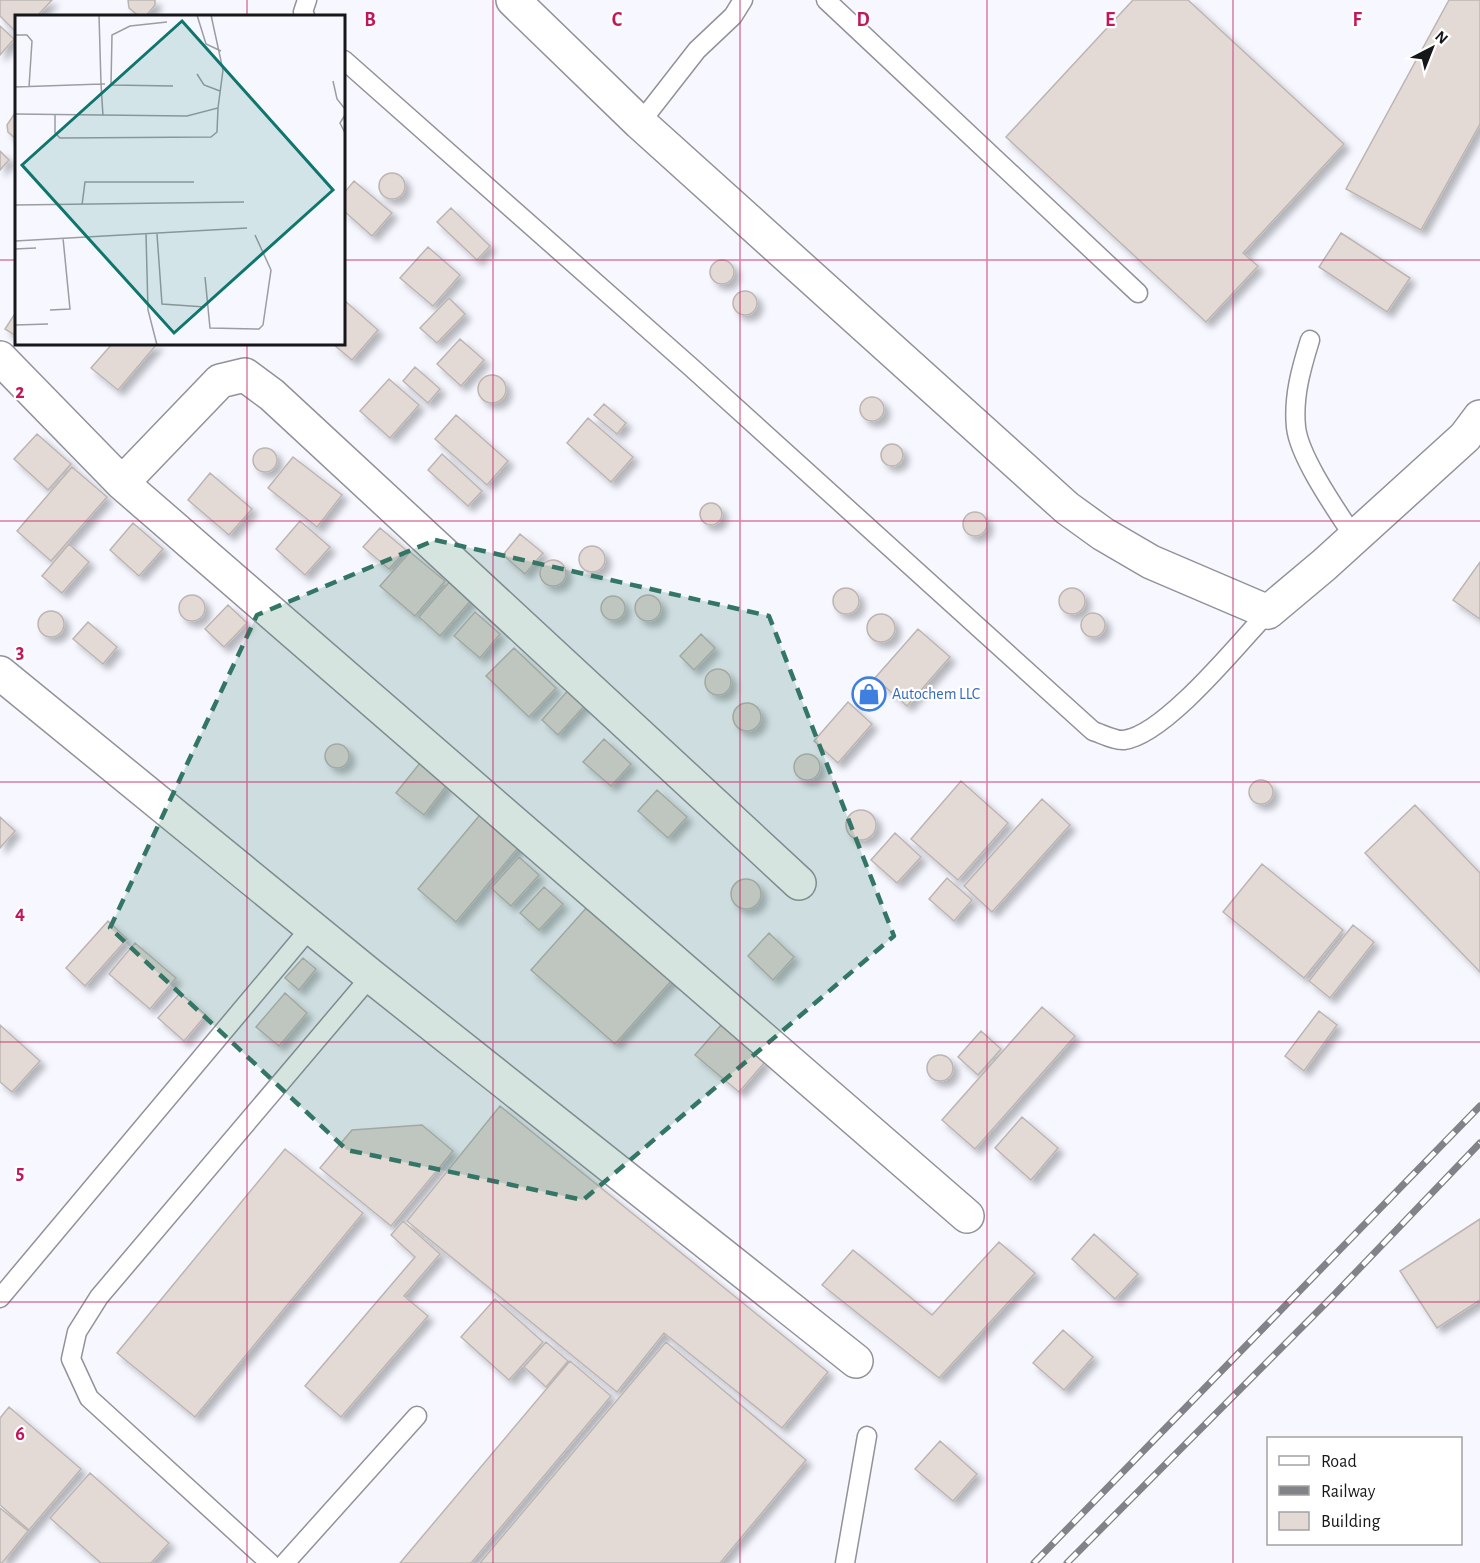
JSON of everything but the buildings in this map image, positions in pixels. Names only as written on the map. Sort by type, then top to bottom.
[{"type":"street","points":[[513,0],[640,123],[1067,508],[1103,534],[1151,562],[1268,612],[1466,437],[1480,417]]},
{"type":"street","points":[[0,358],[122,483],[967,1216]]},
{"type":"street","points":[[122,483],[220,381],[245,375],[289,411],[799,883]]},
{"type":"street","points":[[0,673],[371,976],[856,1361]]},
{"type":"lane","points":[[304,15],[303,12],[307,0]]},
{"type":"lane","points":[[640,123],[697,50],[733,16],[743,0]]},
{"type":"lane","points":[[826,0],[1138,293]]},
{"type":"lane","points":[[345,61],[692,368],[1094,731],[1123,740],[1148,732],[1178,707],[1268,612]]},
{"type":"lane","points":[[1310,340],[1298,381],[1296,429],[1314,474],[1354,537]]},
{"type":"lane","points":[[0,1298],[311,927]]},
{"type":"lane","points":[[270,1563],[89,1398],[71,1359],[77,1332],[99,1297],[371,976]]},
{"type":"lane","points":[[285,1563],[417,1416]]},
{"type":"lane","points":[[845,1563],[867,1436]]},
{"type":"highlighted area","points":[[435,540],[769,616],[894,936],[583,1200],[347,1150],[110,928],[257,615]]},
{"type":"railway","points":[[1034,1563],[1480,1106]]},
{"type":"railway","points":[[1067,1563],[1332,1297],[1480,1143]]},
{"type":"place","name":"Autochem LLC","points":[[869,694]]}]
